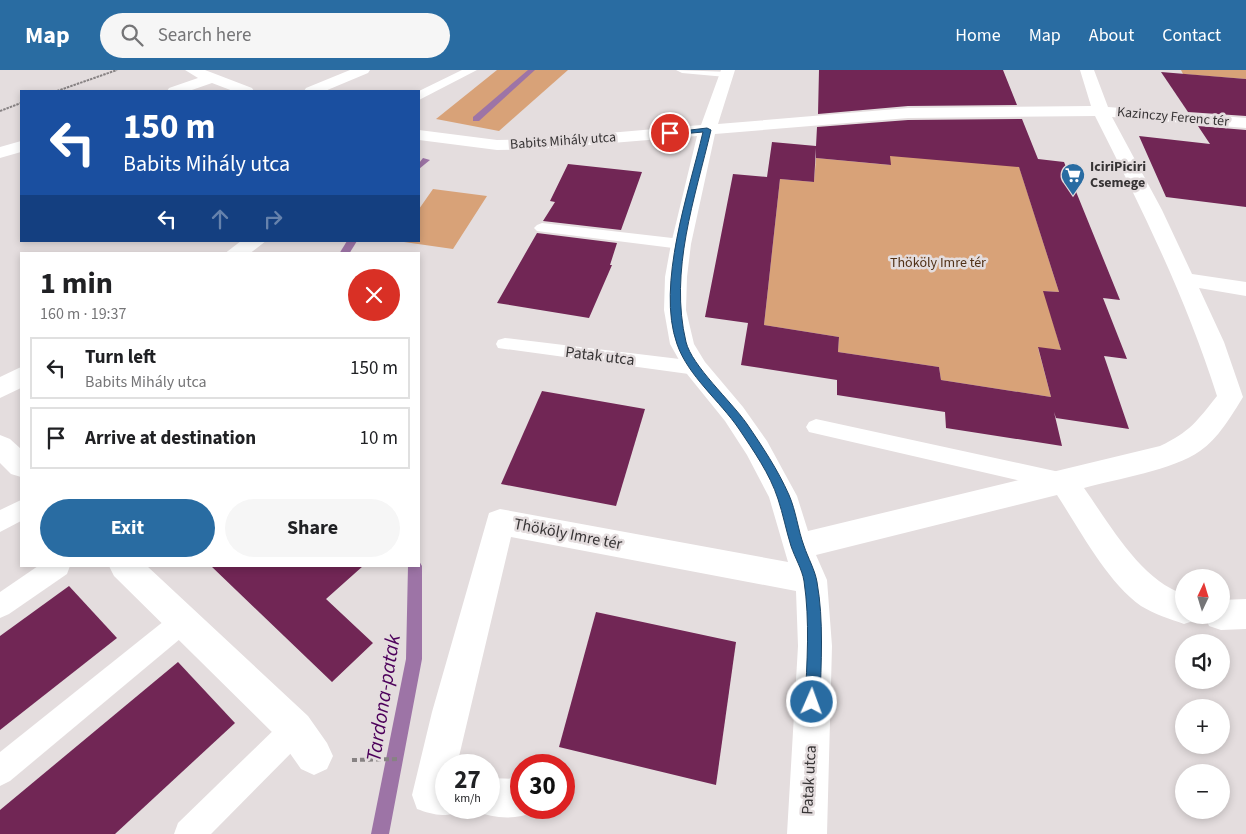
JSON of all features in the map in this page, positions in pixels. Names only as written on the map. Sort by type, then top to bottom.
[{"type":"street","points":[[192,70],[243,90]]},
{"type":"street","points":[[314,90],[363,70]]},
{"type":"street","points":[[797,546],[1064,482],[1166,455],[1190,444],[1202,434],[1230,397],[1212,342],[1152,210],[1101,111],[1087,70]]},
{"type":"street","name":"Patak utca","points":[[727,72],[707,130],[681,244],[676,277],[675,310],[682,344],[696,368],[734,414],[757,448],[783,496],[797,546],[810,580],[815,646],[807,834]]},
{"type":"street","points":[[178,90],[211,78]]},
{"type":"street","points":[[707,130],[908,113],[1101,111]]},
{"type":"street","name":"Kazinczy Ferenc tér","points":[[1101,111],[1246,123]]},
{"type":"street","name":"Babits Mihály utca","points":[[420,135],[469,142],[514,144],[707,130]]},
{"type":"street","points":[[0,153],[20,146]]},
{"type":"street","points":[[237,252],[254,242]]},
{"type":"street","points":[[1183,278],[1246,289]]},
{"type":"street","points":[[0,389],[20,377]]},
{"type":"street","points":[[0,446],[20,465]]},
{"type":"street","points":[[1064,482],[1122,563],[1146,590],[1175,606]]},
{"type":"street","name":"Thököly Imre tér","points":[[440,754],[500,522],[810,580]]},
{"type":"street","points":[[126,567],[295,729],[330,758]]},
{"type":"street","points":[[1230,615],[1246,614]]},
{"type":"street","name":"Thököly Imre tér","points":[[435,778],[431,795],[435,795]]},
{"type":"lane","points":[[420,96],[471,70]]},
{"type":"lane","points":[[682,70],[727,72]]},
{"type":"lane","points":[[542,228],[681,244]]},
{"type":"lane","name":"Patak utca","points":[[504,344],[696,368]]},
{"type":"lane","points":[[816,427],[1064,482]]},
{"type":"lane","points":[[0,522],[20,510]]},
{"type":"lane","points":[[0,606],[57,567]]},
{"type":"lane","points":[[0,771],[183,621]]},
{"type":"lane","points":[[189,834],[295,729]]},
{"type":"path","points":[[59,90],[117,70]]},
{"type":"path","points":[[0,111],[20,104]]},
{"type":"path","points":[[330,758],[399,759]]},
{"type":"green space","points":[[497,70],[568,70],[499,131],[436,119]]},
{"type":"green space","points":[[1181,70],[1246,70],[1246,79],[1183,74]]},
{"type":"green space","name":"Thököly Imre tér","points":[[890,155],[1016,157],[1059,292],[1044,291],[1061,350],[1038,348],[1051,397],[941,380],[939,367],[838,352],[839,337],[764,325],[780,179],[814,182],[816,158],[890,165]]},
{"type":"green space","points":[[433,189],[487,196],[453,249],[404,242],[420,242],[420,208]]},
{"type":"building","points":[[819,70],[1003,70],[1017,105],[908,106],[818,114]]},
{"type":"building","points":[[1161,72],[1246,79],[1246,116],[1188,112]]},
{"type":"building","points":[[1022,119],[1038,159],[1064,162],[1120,300],[1103,298],[1127,359],[1104,356],[1129,429],[1056,418],[1054,412],[1062,446],[946,428],[945,412],[837,395],[837,380],[741,365],[748,323],[705,317],[733,174],[767,177],[772,142],[816,146],[817,127],[908,120]],"holes":[[[816,148],[816,158],[891,165],[890,156],[1019,167],[1059,292],[1043,291],[1061,350],[1038,347],[1051,397],[941,380],[939,367],[838,352],[839,337],[764,325],[780,179],[814,182]]]},
{"type":"building","points":[[1198,126],[1246,130],[1246,207],[1166,197],[1139,136],[1210,144]]},
{"type":"building","points":[[568,164],[642,172],[621,230],[543,221],[555,202],[550,201]]},
{"type":"building","points":[[537,233],[617,243],[610,265],[612,265],[589,318],[497,303]]},
{"type":"building","points":[[542,391],[645,409],[616,506],[501,484]]},
{"type":"building","points":[[212,567],[362,567],[326,599],[373,643],[332,682]]},
{"type":"building","points":[[69,586],[117,638],[0,730],[0,636]]},
{"type":"building","points":[[596,612],[736,642],[716,785],[559,747]]},
{"type":"building","points":[[178,662],[235,723],[115,834],[0,834],[0,810]]},
{"type":"waterway","name":"Tardona-patak","points":[[476,119],[532,70]]},
{"type":"waterway","name":"Tardona-patak","points":[[420,166],[426,160]]},
{"type":"waterway","name":"Tardona-patak","points":[[345,252],[351,242]]},
{"type":"waterway","name":"Tardona-patak","points":[[380,834],[414,659],[415,567]]},
{"type":"place","name":"IciriPiciri Csemege","points":[[1073,196]]},
{"type":"route","points":[[670,133],[707,130],[681,244],[676,277],[675,310],[682,344],[696,368],[734,414],[757,448],[783,496],[797,546],[810,580],[815,646],[812,702]]}]
